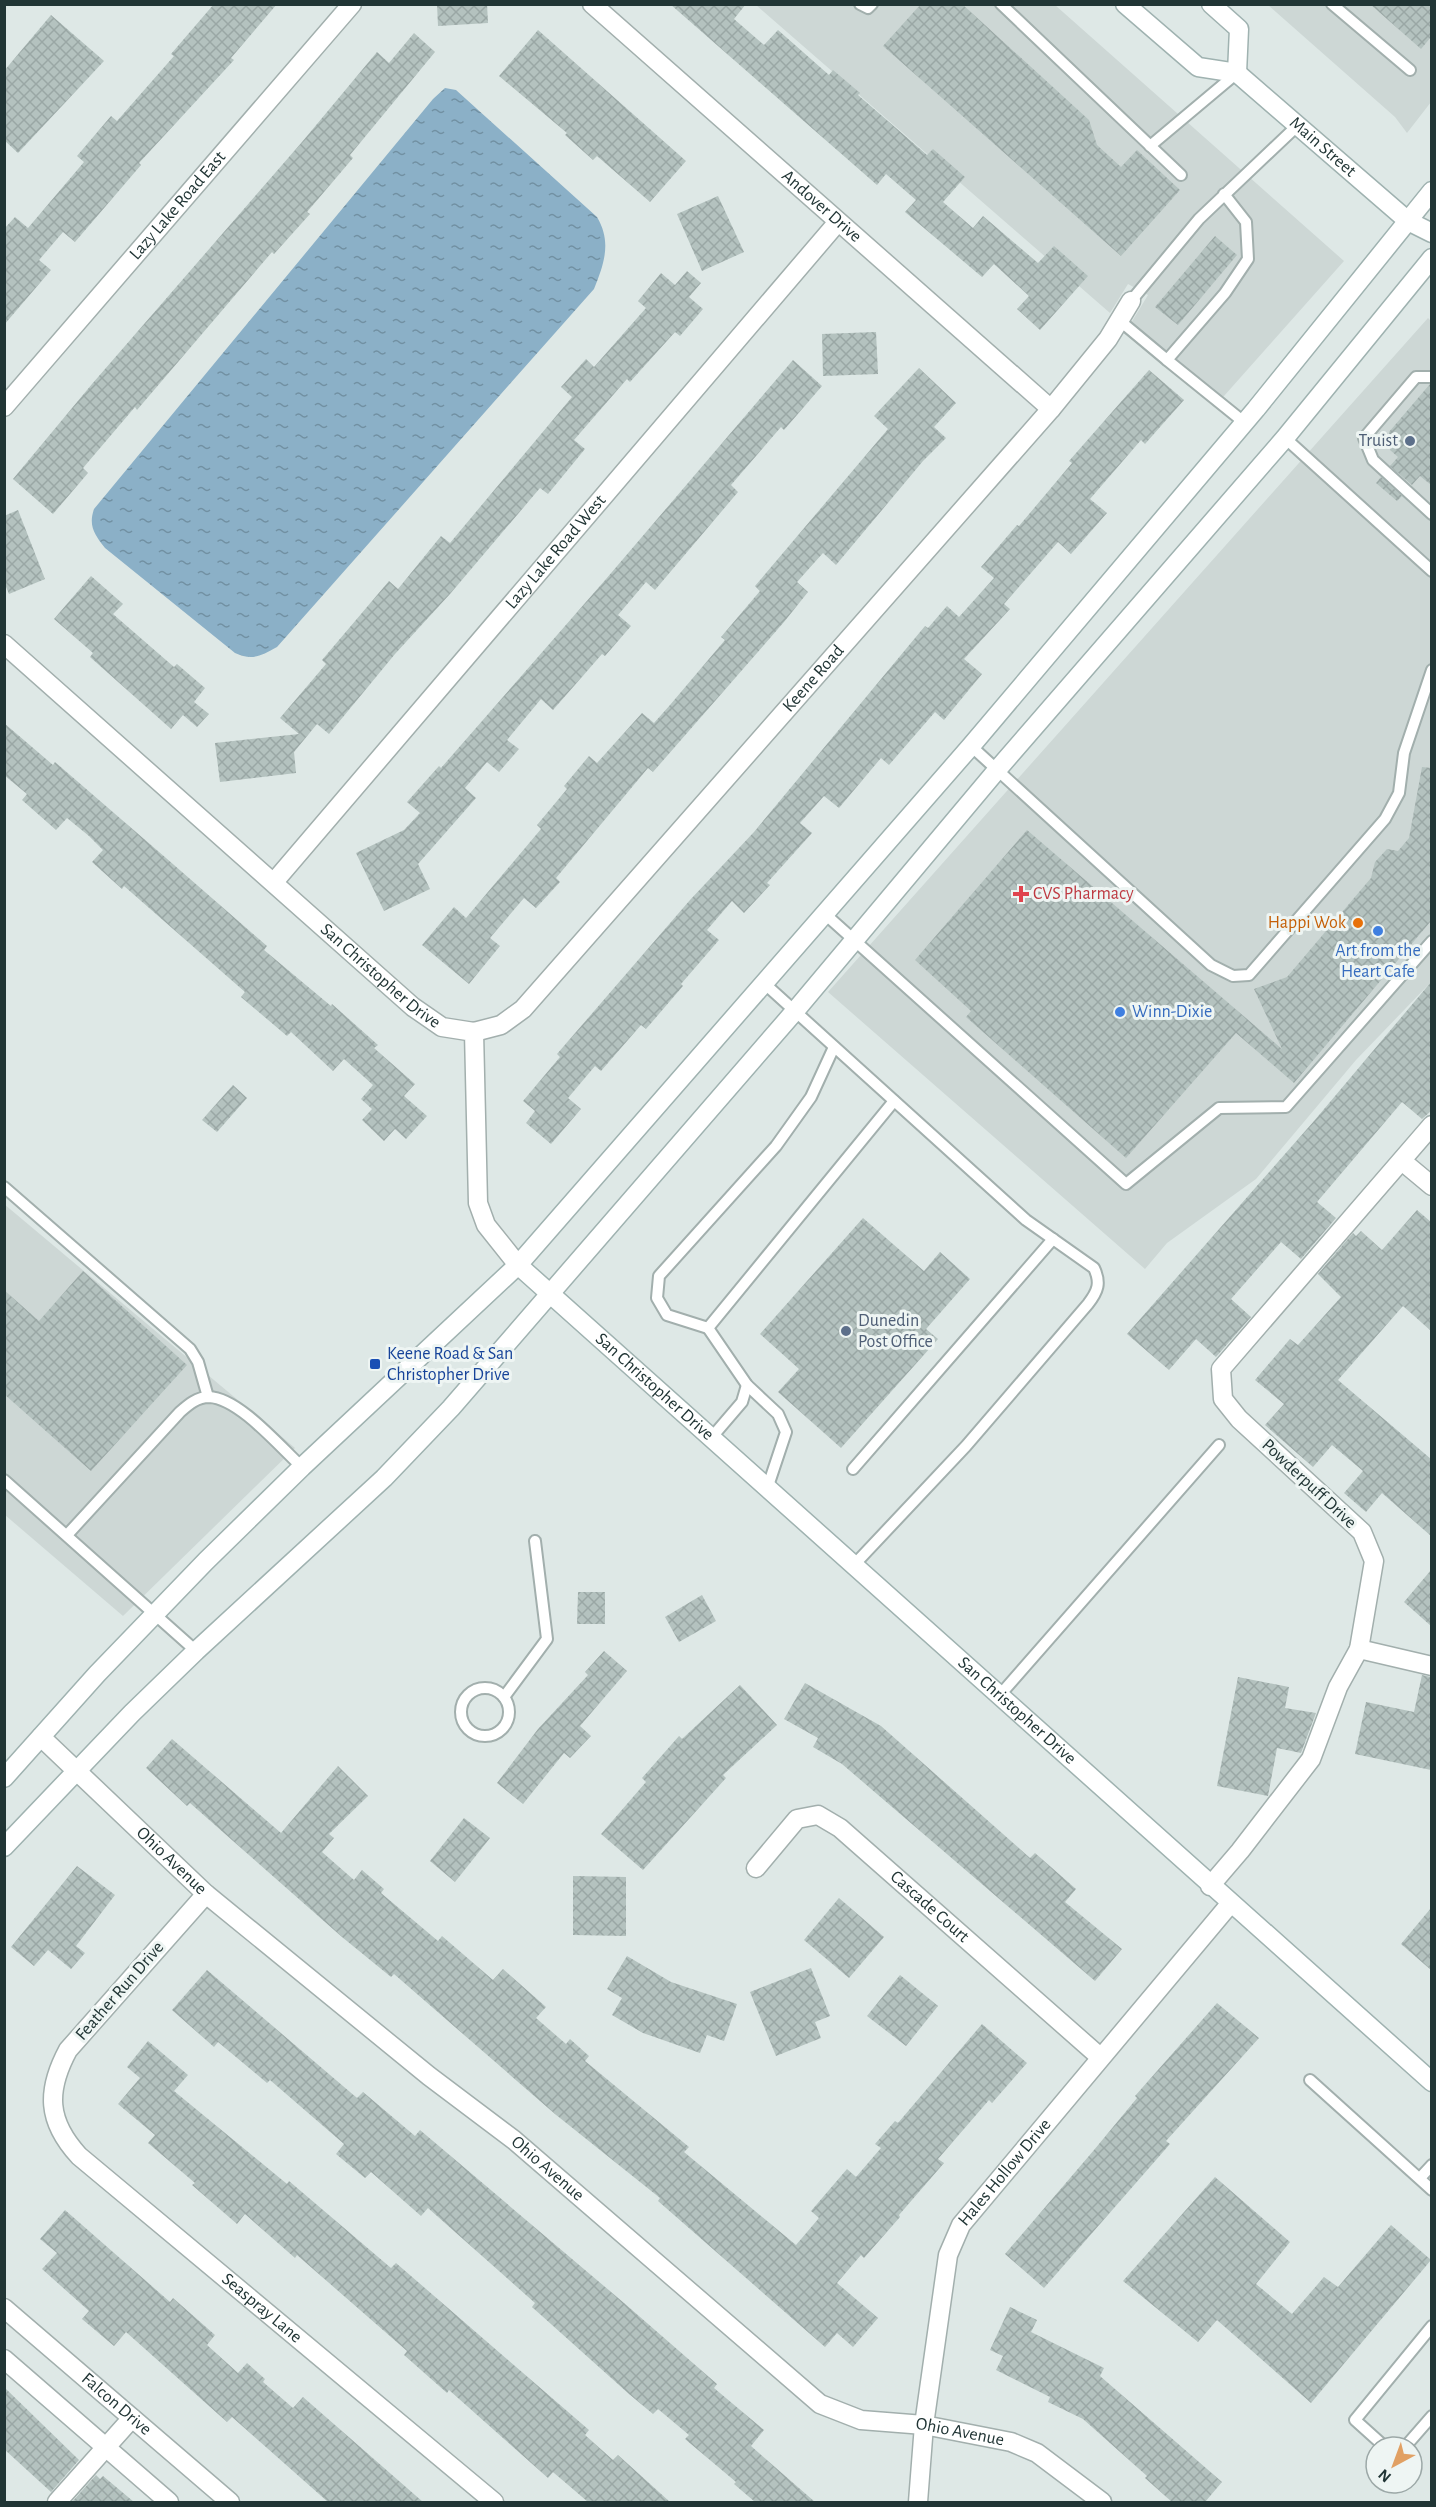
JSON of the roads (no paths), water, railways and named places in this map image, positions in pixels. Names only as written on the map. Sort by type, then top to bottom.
[{"type":"street","name":"Lazy Lake Road East","points":[[4,407],[352,4]]},
{"type":"street","name":"Andover Drive","points":[[592,4],[837,223],[1051,409]]},
{"type":"street","points":[[1125,4],[1198,68],[1237,73],[1239,29],[1211,4]]},
{"type":"street","name":"Main Street","points":[[1237,73],[1408,220],[1431,233]]},
{"type":"street","points":[[4,1778],[155,1613],[302,1467],[518,1265],[971,746],[1245,423],[1431,191]]},
{"type":"street","name":"Main Street","points":[[1408,220],[1431,257]]},
{"type":"street","name":"Lazy Lake Road West","points":[[274,882],[837,223]]},
{"type":"street","points":[[4,1847],[196,1651],[384,1478],[451,1408],[795,1011],[997,770],[1285,438],[1431,257]]},
{"type":"street","name":"Keene Road","points":[[474,1032],[501,1025],[522,1009],[1051,409],[1108,339],[1131,301]]},
{"type":"street","name":"San Christopher Drive","points":[[4,644],[413,1007],[442,1027],[474,1032],[478,1203],[486,1225],[518,1265],[768,1486],[853,1566],[1431,2082]]},
{"type":"street","name":"Powderpuff Drive","points":[[1210,1886],[1311,1759],[1338,1687],[1359,1649],[1374,1561],[1362,1532],[1239,1419],[1223,1399],[1221,1369],[1431,1125]]},
{"type":"street","points":[[1402,1161],[1431,1186]]},
{"type":"street","points":[[1359,1649],[1431,1666]]},
{"type":"street","name":"Ohio Avenue","points":[[40,1737],[206,1894],[429,2076],[514,2140],[820,2404],[861,2420],[924,2425],[1011,2442],[1037,2453],[1102,2502]]},
{"type":"street","name":"Cascade Court","points":[[756,1868],[798,1819],[818,1815],[840,1828],[1100,2057]]},
{"type":"street","name":"Feather Run Drive","points":[[52,2098],[57,2070],[68,2050],[206,1894]]},
{"type":"street","name":"Hales Hollow Drive","points":[[918,2502],[924,2425],[948,2255],[961,2225],[1230,1904]]},
{"type":"street","name":"Seaspray Lane","points":[[52,2098],[58,2128],[79,2156],[494,2502]]},
{"type":"street","name":"Falcon Drive","points":[[4,2308],[230,2502]]},
{"type":"street","points":[[4,2359],[169,2502]]},
{"type":"street","points":[[57,2502],[132,2418]]},
{"type":"lane","points":[[860,4],[868,8],[872,4]]},
{"type":"lane","points":[[1001,4],[1180,175]]},
{"type":"lane","points":[[1332,4],[1410,70]]},
{"type":"lane","points":[[1150,146],[1237,73]]},
{"type":"lane","points":[[1131,301],[1199,219],[1297,126]]},
{"type":"lane","points":[[1167,360],[1225,293],[1248,260],[1246,222],[1224,194]]},
{"type":"lane","points":[[1119,320],[1245,423]]},
{"type":"lane","points":[[1431,377],[1416,377],[1364,438],[1373,460],[1431,514]]},
{"type":"lane","points":[[1285,438],[1431,571]]},
{"type":"lane","points":[[971,746],[1211,965],[1233,976],[1249,975],[1385,819],[1399,793],[1404,753],[1431,670]]},
{"type":"lane","points":[[825,914],[1126,1184],[1219,1108],[1286,1107],[1431,941]]},
{"type":"lane","points":[[765,984],[1026,1220],[1094,1268],[1098,1277],[1096,1294],[966,1446],[853,1566]]},
{"type":"lane","points":[[768,1486],[786,1432],[778,1414],[747,1385],[708,1328],[667,1315],[657,1298],[659,1276],[776,1146],[811,1097],[834,1047]]},
{"type":"lane","points":[[708,1328],[894,1101]]},
{"type":"lane","points":[[4,1187],[190,1349],[198,1362],[208,1397]]},
{"type":"lane","points":[[853,1469],[1053,1239]]},
{"type":"lane","points":[[712,1437],[742,1402],[747,1385]]},
{"type":"lane","points":[[67,1535],[180,1412],[194,1401],[208,1397],[224,1400],[238,1408],[302,1467]]},
{"type":"lane","points":[[999,1696],[1218,1445]]},
{"type":"lane","points":[[4,1480],[196,1651]]},
{"type":"lane","points":[[504,1697],[547,1639],[534,1541]]},
{"type":"lane","points":[[482,1688],[490,1688],[504,1697],[509,1712],[504,1726],[499,1731],[484,1736],[470,1731],[465,1725],[461,1710],[467,1695],[482,1688]]},
{"type":"lane","points":[[1310,2080],[1431,2190]]},
{"type":"lane","points":[[1419,2178],[1431,2165]]},
{"type":"lane","points":[[1372,2435],[1355,2420],[1431,2326]]},
{"type":"lane","points":[[1415,2435],[1431,2416]]},
{"type":"water","points":[[445,88],[456,90],[597,217],[602,226],[605,244],[598,280],[594,289],[277,647],[266,653],[246,657],[235,653],[105,548],[92,525],[94,509],[433,99]]},
{"type":"place","name":"Truist","points":[[1410,441]]},
{"type":"place","name":"CVS Pharmacy","points":[[1021,894]]},
{"type":"place","name":"Happi Wok","points":[[1358,923]]},
{"type":"place","name":"Art from the Heart Cafe","points":[[1378,931]]},
{"type":"place","name":"Winn-Dixie","points":[[1120,1012]]},
{"type":"place","name":"Dunedin Post Office","points":[[846,1331]]},
{"type":"place","name":"Keene Road & San Christopher Drive","points":[[375,1364]]}]
